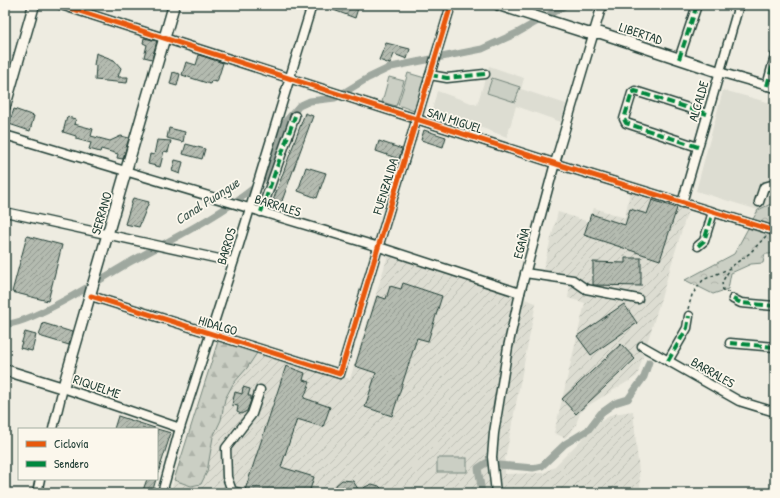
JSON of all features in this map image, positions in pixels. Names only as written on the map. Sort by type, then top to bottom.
[{"type":"main road","points":[[5,106],[34,5]]},
{"type":"main road","name":"SERRANO","points":[[64,388],[174,5]]},
{"type":"main road","name":"LIBERTAD","points":[[499,5],[587,33],[600,34],[719,72]]},
{"type":"main road","name":"RIQUELME","points":[[5,370],[64,388]]},
{"type":"street","name":"SAN MIGUEL","points":[[61,5],[165,37],[554,163],[775,230]]},
{"type":"street","name":"BARROS","points":[[162,493],[180,428],[211,335],[291,78],[312,5]]},
{"type":"street","name":"FUENZALIDA","points":[[340,374],[418,119],[451,5]]},
{"type":"street","name":"EGAÑA","points":[[496,493],[492,457],[494,433],[508,347],[525,273],[554,163],[602,5]]},
{"type":"street","points":[[679,59],[697,5]]},
{"type":"street","name":"ALCALDE","points":[[682,203],[739,5]]},
{"type":"street","points":[[771,87],[775,56]]},
{"type":"street","name":"LIBERTAD","points":[[719,72],[771,87]]},
{"type":"street","points":[[430,75],[447,78],[485,74]]},
{"type":"street","points":[[698,147],[626,123],[624,119],[632,93],[635,91],[707,114]]},
{"type":"street","points":[[260,212],[295,116]]},
{"type":"street","name":"BARRALES","points":[[5,135],[378,247],[520,293]]},
{"type":"street","points":[[759,202],[764,187],[775,184]]},
{"type":"street","points":[[5,212],[233,262]]},
{"type":"street","points":[[698,246],[704,241],[713,212]]},
{"type":"street","points":[[525,273],[573,280],[586,288],[638,299]]},
{"type":"street","name":"HIDALGO","points":[[91,293],[211,335],[340,374]]},
{"type":"street","points":[[733,299],[741,303],[775,306]]},
{"type":"street","points":[[668,361],[688,325],[689,316]]},
{"type":"street","points":[[730,344],[775,347]]},
{"type":"street","name":"BARRALES","points":[[642,346],[743,402],[775,412]]},
{"type":"street","name":"RIQUELME","points":[[64,388],[180,428]]},
{"type":"street","name":"SERRANO","points":[[53,428],[64,388]]},
{"type":"street","points":[[240,493],[232,491],[227,477],[226,448],[252,414],[260,390]]},
{"type":"street","points":[[775,405],[775,412]]},
{"type":"street","points":[[37,493],[40,480]]},
{"type":"path","points":[[689,316],[688,307],[692,295],[703,280],[716,276],[730,268],[750,253],[767,235]]},
{"type":"path","points":[[730,268],[722,282],[722,286],[723,291],[730,293],[733,299]]},
{"type":"shaded area","points":[[489,66],[524,78],[521,89],[566,104],[561,122],[516,106],[507,137],[432,110],[437,91],[477,105]]},
{"type":"shaded area","points":[[723,90],[771,103],[775,101],[775,202],[758,210],[696,191]]},
{"type":"shaded area","points":[[630,191],[688,210],[637,376],[589,405],[580,413],[575,427],[565,438],[554,433],[585,303],[568,298],[570,284],[541,277],[558,212],[589,222],[594,208],[625,218]]},
{"type":"shaded area","points":[[389,252],[536,303],[505,459],[505,474],[543,473],[553,468],[598,423],[613,414],[633,411],[641,493],[170,493],[219,338],[350,379]]},
{"type":"green space","points":[[408,73],[425,78],[414,111],[398,105]]},
{"type":"green space","points":[[389,77],[404,81],[396,106],[382,102]]},
{"type":"green space","points":[[492,78],[520,87],[515,102],[487,93]]},
{"type":"green space","points":[[775,202],[775,251],[770,254],[765,254],[763,263],[751,264],[731,273],[728,289],[713,294],[685,280],[734,254],[758,210]]},
{"type":"green space","points":[[219,338],[259,350],[247,368],[233,384],[225,399],[221,420],[213,437],[207,472],[201,484],[191,486],[174,480]]},
{"type":"green space","points":[[437,458],[467,458],[467,472],[437,472]]},
{"type":"building","points":[[320,5],[359,5],[355,18]]},
{"type":"building","points":[[144,38],[157,41],[152,59],[144,57],[147,45],[143,43]]},
{"type":"building","points":[[386,43],[410,49],[407,59],[394,54],[390,64],[379,60]]},
{"type":"building","points":[[96,53],[114,60],[121,68],[118,77],[128,77],[127,83],[95,80],[96,66],[94,65]]},
{"type":"building","points":[[199,55],[223,63],[217,82],[211,81],[210,84],[182,75],[186,62],[196,65]]},
{"type":"building","points":[[173,72],[180,74],[177,86],[170,84]]},
{"type":"building","points":[[14,109],[34,116],[30,131],[9,124]]},
{"type":"building","points":[[305,113],[313,116],[279,209],[271,206]]},
{"type":"building","points":[[67,117],[76,119],[74,124],[93,129],[91,136],[110,141],[121,136],[129,138],[123,159],[117,158],[118,154],[101,149],[100,152],[89,149],[91,143],[76,139],[76,136],[63,132]]},
{"type":"building","points":[[169,128],[185,132],[183,142],[167,138]]},
{"type":"building","points":[[424,130],[446,137],[443,147],[421,140]]},
{"type":"building","points":[[157,140],[171,141],[168,152],[164,151],[160,167],[148,164],[150,154],[154,155]]},
{"type":"building","points":[[379,141],[402,149],[399,159],[376,151]]},
{"type":"building","points":[[186,144],[205,149],[202,159],[183,154]]},
{"type":"building","points":[[175,160],[183,162],[180,174],[172,171]]},
{"type":"building","points":[[306,167],[326,173],[317,198],[298,191]]},
{"type":"building","points":[[133,198],[149,202],[139,227],[125,224]]},
{"type":"building","points":[[652,200],[677,208],[660,260],[584,235],[591,214],[625,225],[630,209],[647,214]]},
{"type":"building","points":[[27,236],[62,245],[48,301],[12,292]]},
{"type":"building","points":[[625,258],[641,258],[641,286],[593,285],[593,262],[625,263]]},
{"type":"building","points":[[403,283],[442,296],[428,341],[417,338],[392,416],[365,407],[376,373],[355,366],[377,296],[386,299],[390,286],[401,289]]},
{"type":"building","points":[[624,304],[637,323],[591,355],[577,336]]},
{"type":"building","points":[[43,323],[72,332],[69,345],[39,336]]},
{"type":"building","points":[[25,332],[36,335],[32,351],[20,348]]},
{"type":"building","points":[[621,344],[635,359],[576,414],[562,399]]},
{"type":"building","points":[[286,366],[305,373],[303,380],[310,382],[304,398],[330,407],[323,427],[297,419],[281,467],[314,477],[309,493],[299,493],[283,488],[281,493],[256,493],[245,490]]},
{"type":"building","points":[[243,387],[250,389],[248,396],[251,396],[251,400],[247,411],[241,414],[237,412],[238,406],[232,405],[235,392],[242,394]]},
{"type":"building","points":[[118,416],[155,428],[114,428]]},
{"type":"building","points":[[158,429],[171,433],[158,473]]},
{"type":"building","points":[[147,480],[156,480],[152,493],[142,493]]},
{"type":"building","points":[[342,480],[353,481],[360,492],[365,487],[372,484],[379,486],[386,493],[334,493],[336,485]]},
{"type":"waterway","name":"Canal Puangue","points":[[5,324],[31,317],[67,299],[130,262],[197,226],[245,195],[268,173],[286,121],[299,106],[310,101],[335,98],[368,78],[391,67],[482,49],[517,33],[566,5]]},
{"type":"waterway","points":[[499,465],[533,468],[542,466],[565,444],[588,430],[601,413],[615,403],[628,399],[644,377],[649,362]]},
{"type":"waterway","points":[[482,493],[478,468],[486,463]]},
{"type":"marked path","points":[[679,59],[697,5]]},
{"type":"marked path","points":[[767,86],[775,56]]},
{"type":"marked path","points":[[430,75],[447,78],[485,74]]},
{"type":"marked path","points":[[698,147],[626,123],[624,119],[632,93],[635,91],[707,114]]},
{"type":"marked path","points":[[261,212],[295,116]]},
{"type":"marked path","points":[[698,246],[704,241],[713,212]]},
{"type":"marked path","points":[[733,299],[741,303],[775,306]]},
{"type":"marked path","points":[[668,361],[687,328],[689,316]]},
{"type":"marked path","points":[[730,343],[775,347]]},
{"type":"cycle path","points":[[61,5],[563,166],[775,231]]},
{"type":"cycle path","points":[[91,296],[340,374],[451,5]]}]
